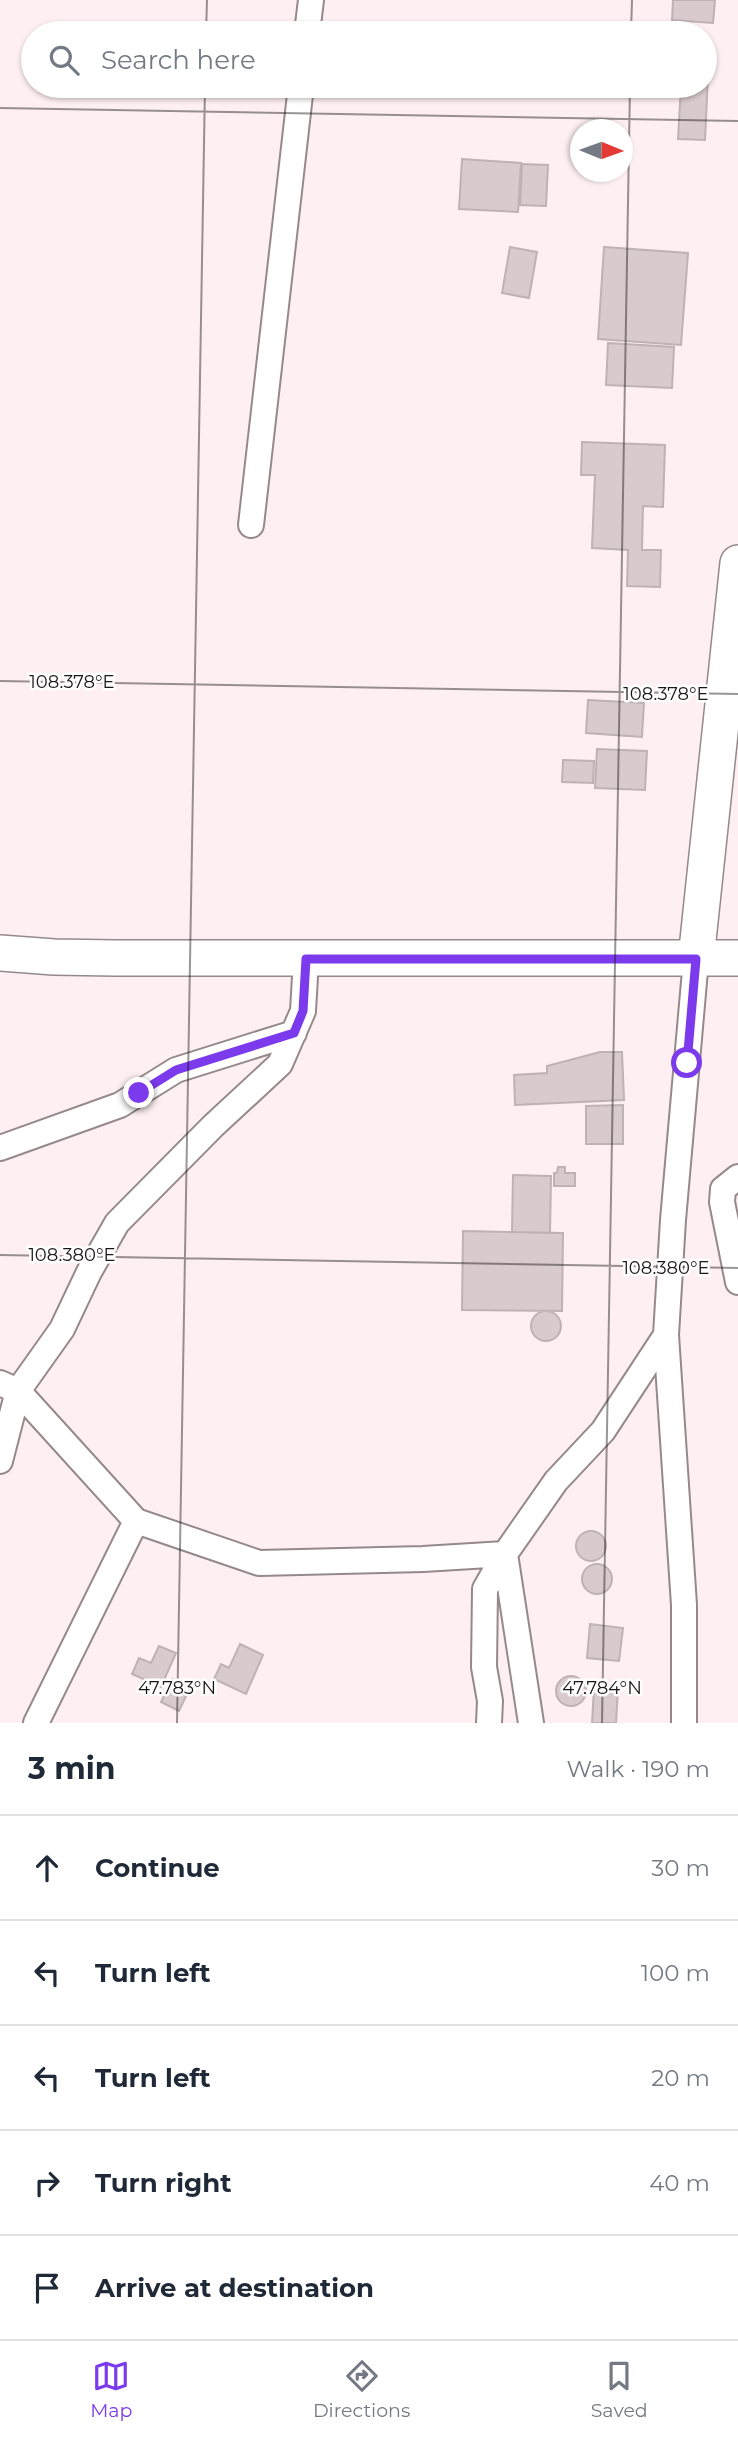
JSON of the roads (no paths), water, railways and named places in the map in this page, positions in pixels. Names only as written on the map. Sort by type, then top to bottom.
[{"type":"main road","points":[[696,959],[738,563]]},
{"type":"main road","points":[[0,953],[54,957],[306,959],[738,958]]},
{"type":"street","points":[[308,21],[311,0]]},
{"type":"street","points":[[251,525],[300,98]]},
{"type":"street","points":[[0,1461],[9,1387],[62,1329],[89,1272],[117,1223],[213,1126],[280,1064],[303,1011],[306,959]]},
{"type":"street","points":[[684,1723],[684,1605],[666,1335],[673,1220],[696,959]]},
{"type":"street","points":[[0,1148],[120,1105],[176,1070],[294,1033]]},
{"type":"street","points":[[738,1177],[723,1189],[722,1202],[738,1282]]},
{"type":"street","points":[[489,1723],[490,1701],[484,1667],[485,1589],[505,1553],[556,1481],[603,1431],[666,1335]]},
{"type":"street","points":[[9,1387],[136,1521],[259,1563],[423,1559],[505,1553]]},
{"type":"street","points":[[36,1723],[136,1521]]},
{"type":"street","points":[[505,1553],[531,1723]]}]
